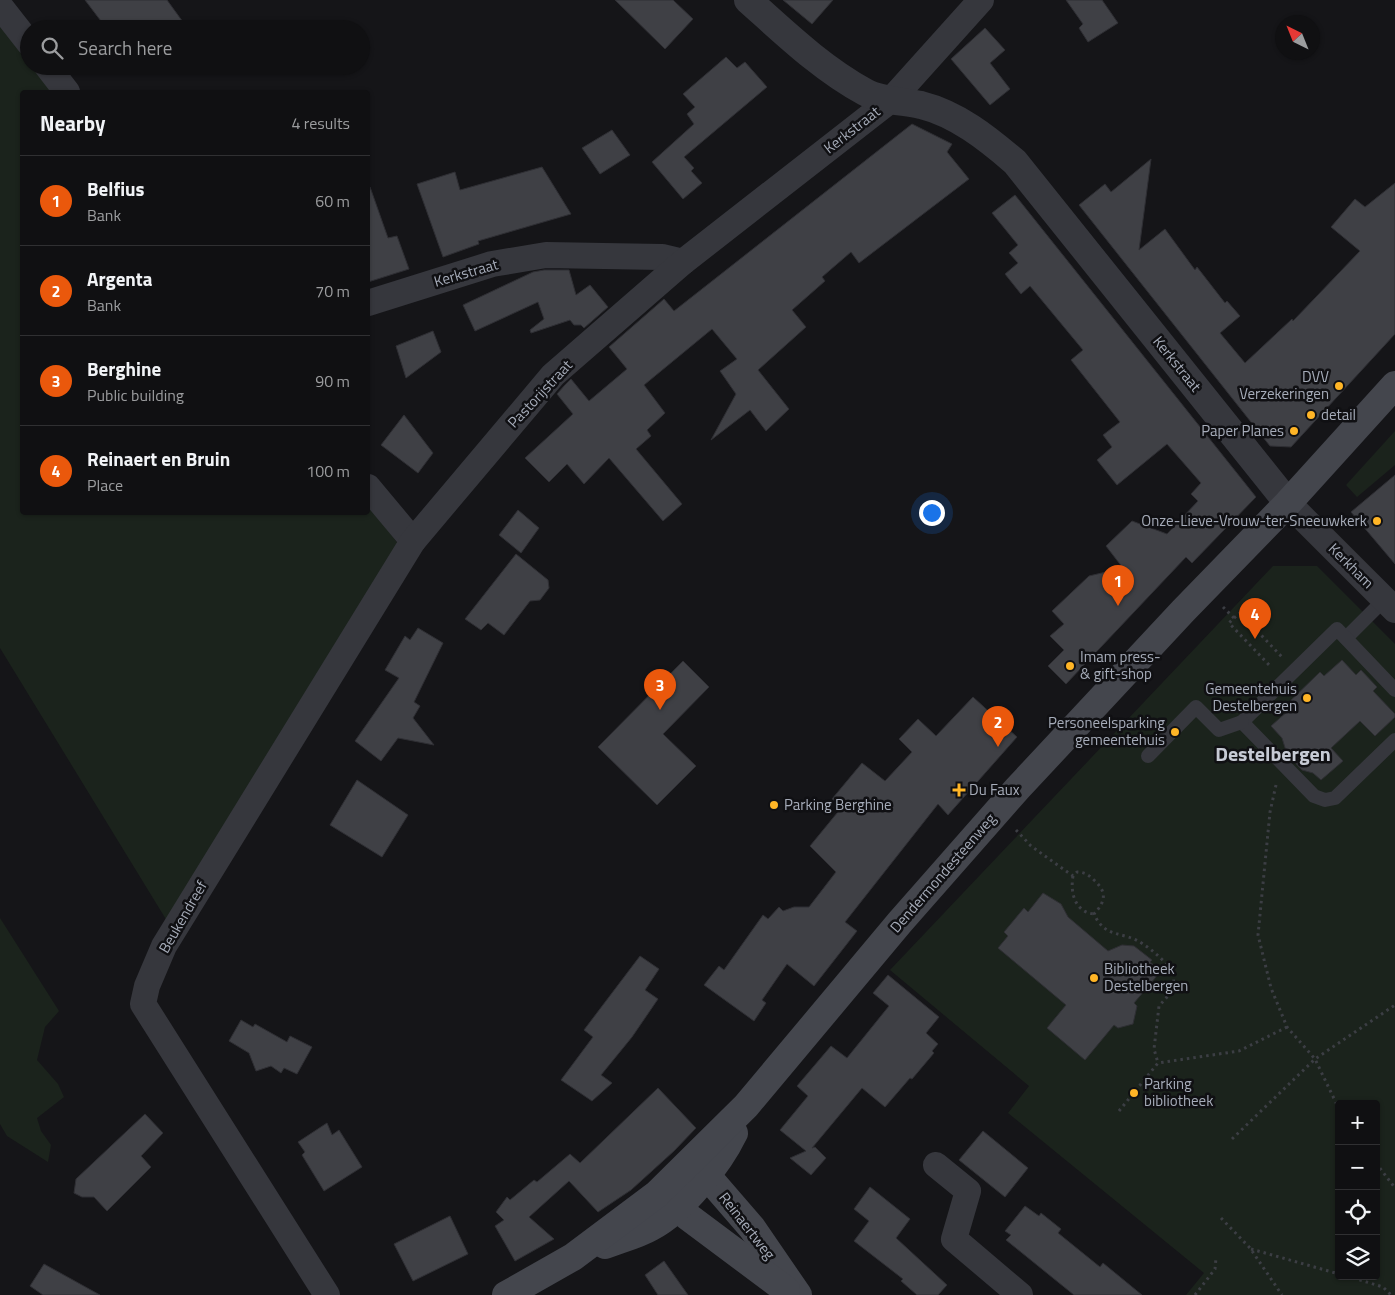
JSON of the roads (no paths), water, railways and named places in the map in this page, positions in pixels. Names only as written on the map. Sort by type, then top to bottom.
[{"type":"main road","name":"Dendermondesteenweg","points":[[506,1295],[672,1197],[729,1144],[746,1106],[900,922],[998,811],[1204,589],[1288,503],[1395,385]]},
{"type":"main road","name":"Reinaertweg","points":[[700,1169],[752,1228],[798,1295]]},
{"type":"main road","name":"Reinaertweg","points":[[672,1197],[687,1216],[793,1295]]},
{"type":"street","points":[[748,0],[801,48],[831,71],[867,94],[892,100],[981,0]]},
{"type":"street","points":[[0,6],[20,32]]},
{"type":"street","points":[[54,75],[65,90]]},
{"type":"street","name":"Kerkstraat","points":[[370,302],[492,264],[546,255],[662,257],[683,262],[892,100],[922,106],[955,118],[984,136],[1015,162],[1288,503]]},
{"type":"street","name":"Pastorijstraat","points":[[412,541],[553,375],[683,262]]},
{"type":"street","points":[[370,489],[412,541]]},
{"type":"street","name":"Kerkham","points":[[1288,503],[1392,606]]},
{"type":"street","name":"Beukendreef","points":[[327,1295],[143,1004],[147,986],[164,946],[412,541]]},
{"type":"street","points":[[936,1166],[968,1191],[954,1239],[1020,1295]]},
{"type":"lane","points":[[1346,638],[1392,606]]},
{"type":"lane","points":[[1148,756],[1196,707],[1219,730],[1242,722],[1337,629],[1395,690]]},
{"type":"lane","points":[[1242,722],[1314,796],[1326,800],[1335,798],[1395,740]]},
{"type":"place","name":"DVV Verzekeringen","points":[[1339,386]]},
{"type":"place","name":"detail","points":[[1311,415]]},
{"type":"place","name":"Paper Planes","points":[[1294,431]]},
{"type":"place","name":"Onze-Lieve-Vrouw-ter-Sneeuwkerk","points":[[1377,521]]},
{"type":"place","name":"Belfius","points":[[1118,606]]},
{"type":"place","name":"Reinaert en Bruin","points":[[1255,639]]},
{"type":"place","name":"Imam press- & gift-shop","points":[[1070,666]]},
{"type":"place","name":"Gemeentehuis Destelbergen","points":[[1307,698]]},
{"type":"place","name":"Berghine","points":[[660,710]]},
{"type":"place","name":"Personeelsparking gemeentehuis","points":[[1175,732]]},
{"type":"place","name":"Argenta","points":[[998,747]]},
{"type":"place","name":"Du Faux","points":[[959,790]]},
{"type":"place","name":"Parking Berghine","points":[[774,805]]},
{"type":"place","name":"Bibliotheek Destelbergen","points":[[1094,978]]},
{"type":"place","name":"Parking bibliotheek","points":[[1134,1093]]},
{"type":"district","name":"Destelbergen","points":[[1273,754]]}]
